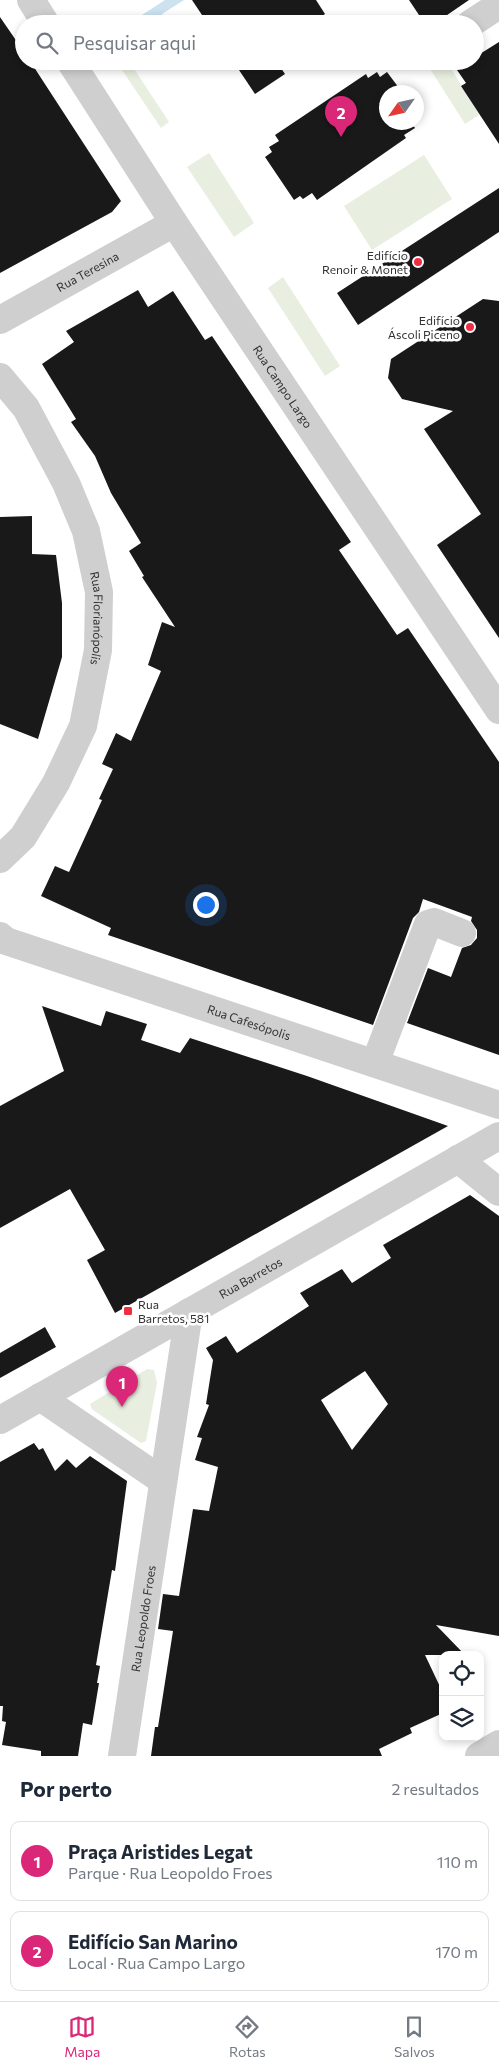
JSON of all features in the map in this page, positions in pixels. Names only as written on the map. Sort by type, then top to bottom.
[{"type":"street","points":[[31,0],[40,15]]},
{"type":"street","points":[[484,15],[499,5]]},
{"type":"street","name":"Rua Campo Largo","points":[[76,70],[174,223],[499,710]]},
{"type":"street","name":"Rua Teresina","points":[[0,320],[174,223]]},
{"type":"street","name":"Rua Florianópolis","points":[[0,377],[26,408],[66,483],[86,531],[99,592],[98,650],[83,726],[56,783],[23,837],[0,859]]},
{"type":"street","points":[[376,1063],[428,924],[434,922],[462,933]]},
{"type":"street","name":"Rua Cafesópolis","points":[[0,936],[6,941],[499,1105]]},
{"type":"street","name":"Rua Barretos","points":[[0,1420],[499,1136]]},
{"type":"street","points":[[458,1160],[499,1192]]},
{"type":"street","name":"Rua Leopoldo Froes","points":[[122,1756],[189,1312]]},
{"type":"street","points":[[40,1397],[163,1481]]},
{"type":"street","points":[[478,1756],[499,1744]]},
{"type":"green space","points":[[122,70],[135,70],[169,122],[161,128]]},
{"type":"green space","points":[[431,70],[452,70],[480,114],[465,124]]},
{"type":"green space","points":[[209,153],[254,223],[234,237],[187,167]]},
{"type":"green space","points":[[424,155],[452,199],[372,250],[344,206]]},
{"type":"green space","points":[[283,277],[340,366],[325,376],[268,288]]},
{"type":"green space","points":[[147,1369],[154,1370],[157,1383],[146,1441],[141,1443],[92,1409],[90,1404]]},
{"type":"water","points":[[165,0],[184,0],[163,15],[142,15]]},
{"type":"building","points":[[192,0],[316,0],[325,14],[324,15],[202,15]]},
{"type":"building","points":[[409,0],[469,0],[447,15],[419,15]]},
{"type":"building","points":[[0,17],[15,39],[15,70],[36,70],[121,201],[112,212],[0,273]]},
{"type":"building","points":[[499,42],[499,144],[461,86],[466,83],[457,70],[484,70],[484,51]]},
{"type":"building","points":[[239,70],[282,70],[285,74],[255,94]]},
{"type":"building","points":[[377,72],[380,77],[387,72],[397,85],[379,85],[379,130],[412,130],[404,135],[406,138],[317,200],[312,193],[303,199],[300,196],[294,200],[265,157],[272,152],[269,147],[279,141],[275,135],[366,74],[368,78]]},
{"type":"building","name":"Edifício Renoir & Monet","points":[[499,188],[499,232],[358,325],[337,293]]},
{"type":"building","points":[[138,290],[148,307],[173,291],[205,340],[212,336],[351,542],[339,550],[397,635],[408,628],[499,762],[499,1055],[407,1023],[428,968],[451,977],[462,948],[471,945],[477,938],[477,930],[471,921],[472,917],[423,899],[419,912],[413,918],[373,1025],[108,935],[111,928],[41,896],[55,866],[69,872],[102,800],[99,799],[113,769],[102,764],[116,733],[131,741],[161,671],[148,665],[162,622],[175,627],[142,577],[144,576],[129,551],[141,543],[111,493],[95,456],[71,422],[76,419],[42,364],[74,342],[66,331]]},
{"type":"building","points":[[483,299],[499,301],[499,638],[437,545],[481,514],[424,429],[453,411],[402,399],[388,378],[391,359]]},
{"type":"building","points":[[32,516],[32,554],[56,555],[62,603],[62,657],[38,739],[0,724],[0,517]]},
{"type":"building","points":[[42,1006],[101,1026],[106,1011],[147,1024],[141,1040],[180,1053],[190,1038],[307,1076],[448,1126],[115,1313],[87,1260],[105,1250],[70,1189],[0,1228],[0,1106],[64,1071]]},
{"type":"building","points":[[470,1195],[499,1216],[499,1636],[436,1625],[461,1651],[439,1651],[439,1655],[425,1655],[439,1685],[439,1715],[410,1728],[412,1733],[379,1749],[382,1756],[151,1756],[155,1727],[158,1727],[173,1631],[158,1629],[163,1594],[179,1596],[193,1509],[209,1511],[218,1467],[195,1460],[202,1438],[197,1437],[209,1405],[206,1404],[213,1360],[206,1348],[226,1336],[237,1353],[309,1306],[300,1293],[342,1269],[352,1283],[391,1258],[383,1245]],"holes":[[[365,1371],[388,1404],[352,1450],[321,1400]]]},
{"type":"building","points":[[45,1327],[56,1347],[0,1378],[0,1353]]},
{"type":"building","points":[[34,1443],[39,1450],[43,1448],[55,1471],[67,1459],[76,1468],[90,1456],[127,1481],[115,1571],[112,1570],[96,1665],[100,1666],[97,1683],[99,1683],[92,1725],[83,1723],[78,1756],[41,1756],[41,1751],[2,1745],[6,1722],[2,1721],[3,1706],[0,1706],[0,1462]]},
{"type":"place","name":"Edifício San Marino","points":[[341,137]]},
{"type":"place","name":"Edifício Renoir & Monet","points":[[418,262]]},
{"type":"place","name":"Edifício Áscoli Piceno","points":[[470,327]]},
{"type":"place","name":"Rua Barretos, 581","points":[[128,1311]]},
{"type":"place","name":"Praça Aristides Legat","points":[[122,1407]]}]
